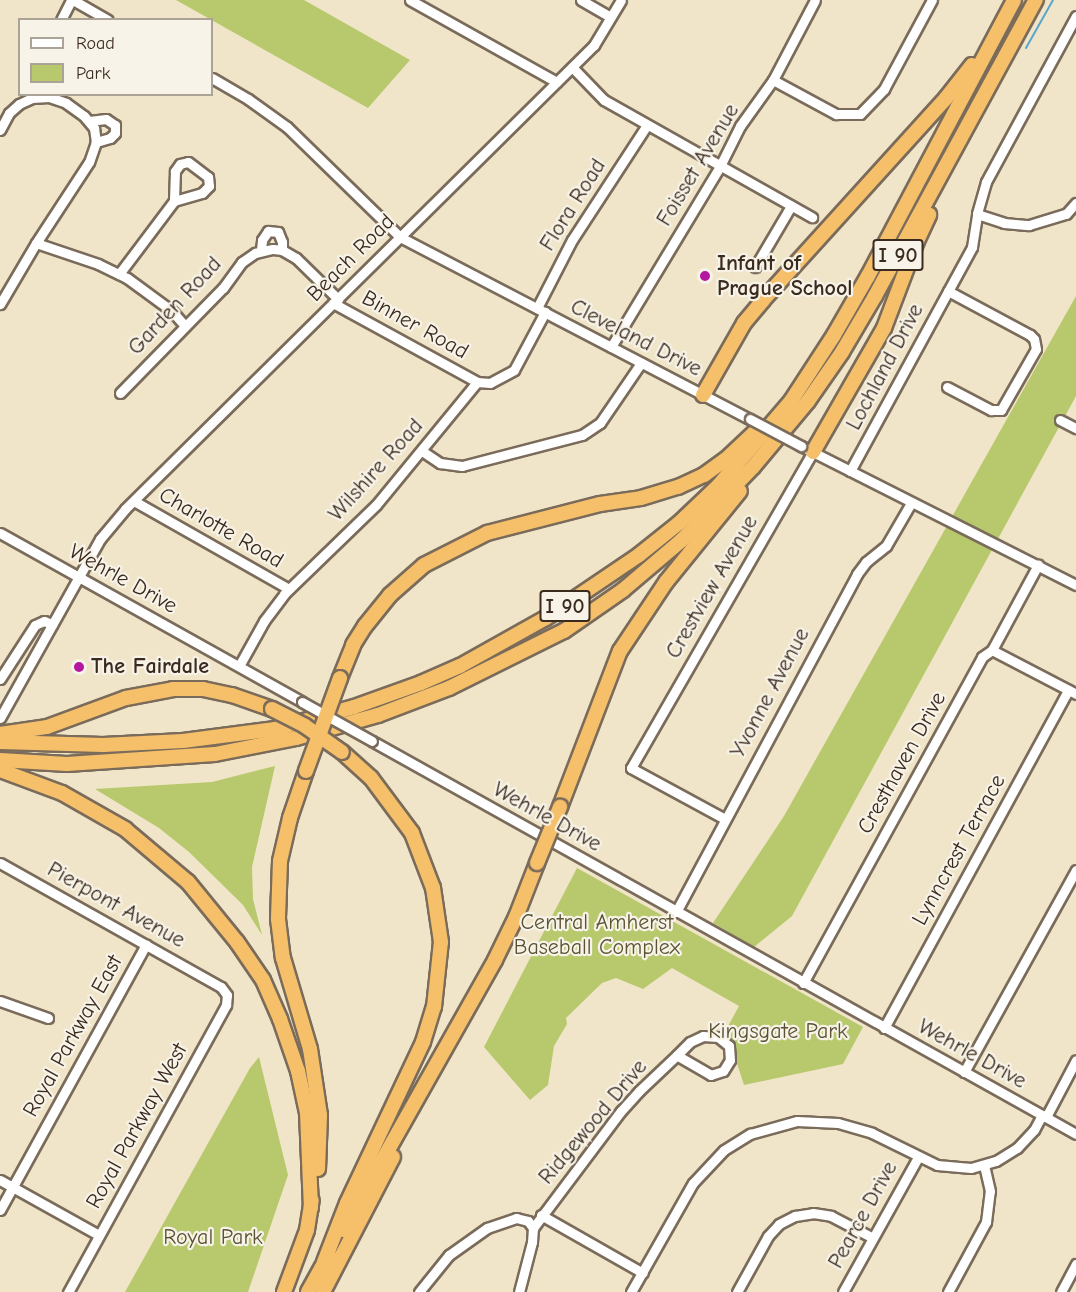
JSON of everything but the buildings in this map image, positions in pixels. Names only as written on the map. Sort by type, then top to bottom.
[{"type":"highway","name":"I 90","points":[[0,742],[139,744],[276,729],[354,707],[460,666],[546,618],[605,579],[679,523],[718,486],[791,400],[834,335],[868,276],[931,153],[1014,0]]},
{"type":"highway","name":"I 90","points":[[0,760],[67,764],[215,754],[296,738],[357,721],[449,688],[564,631],[623,590],[682,540],[776,441],[842,352],[1036,0]]},
{"type":"highway","points":[[704,395],[744,323],[946,98],[995,35]]},
{"type":"highway","points":[[807,449],[884,328],[916,241],[1004,58]]},
{"type":"highway","points":[[284,1292],[307,1230],[320,1147],[320,1115],[310,1049],[283,958],[277,897],[280,861],[290,818],[353,645],[390,595],[424,565],[452,549],[487,533],[600,504],[641,498],[678,487],[704,475],[725,460],[749,439],[783,398],[815,352],[931,153]]},
{"type":"highway","points":[[308,1292],[495,960],[516,917],[621,651],[666,582],[755,473],[776,441]]},
{"type":"highway","points":[[0,734],[47,727],[126,698],[173,689],[203,689],[232,695],[272,709],[305,726],[342,752],[371,778],[412,832],[433,888],[441,942],[434,1007],[423,1042],[347,1203],[324,1262]]},
{"type":"highway","points":[[0,770],[62,793],[125,829],[188,882],[237,942],[263,980],[298,1071],[307,1113],[311,1208]]},
{"type":"highway","points":[[323,1292],[385,1176],[426,1081]]},
{"type":"street","points":[[62,18],[72,0],[104,18]]},
{"type":"street","points":[[410,0],[557,82]]},
{"type":"street","points":[[580,0],[611,17]]},
{"type":"street","name":"Beach Road","points":[[0,718],[101,537],[134,501],[572,67],[597,41],[621,0]]},
{"type":"street","name":"Foisset Avenue","points":[[611,347],[720,166],[740,126],[773,80],[815,0]]},
{"type":"street","points":[[773,80],[836,114],[845,116],[860,114],[884,88],[932,0]]},
{"type":"street","name":"Lochland Drive","points":[[850,471],[972,247],[986,182],[1076,16]]},
{"type":"street","points":[[572,67],[604,100],[812,217]]},
{"type":"street","name":"Cleveland Drive","points":[[213,79],[248,99],[287,127],[400,237],[911,503],[1076,585]]},
{"type":"street","points":[[0,130],[14,108],[37,96]]},
{"type":"street","points":[[0,304],[36,243],[89,162],[96,142],[94,128],[89,121],[66,103],[43,96]]},
{"type":"street","points":[[89,121],[106,119],[115,125],[115,133],[110,138],[96,142]]},
{"type":"street","name":"Flora Road","points":[[541,310],[572,240],[647,125]]},
{"type":"street","points":[[119,274],[174,201],[175,171],[180,164],[188,162],[208,177],[209,186],[202,193],[174,201]]},
{"type":"street","points":[[979,215],[1004,223],[1029,225],[1066,214],[1076,203]]},
{"type":"street","points":[[755,267],[791,206]]},
{"type":"street","name":"Garden Road","points":[[120,393],[223,288],[242,262],[261,250],[262,240],[268,231],[278,232],[282,250],[296,258],[335,301]]},
{"type":"street","points":[[36,243],[98,264],[119,274],[147,291],[185,326]]},
{"type":"street","points":[[261,250],[282,250]]},
{"type":"street","points":[[947,387],[991,410],[1001,410],[1036,349],[1034,339],[1030,335],[948,291]]},
{"type":"street","name":"Binner Road","points":[[335,301],[477,382]]},
{"type":"street","points":[[477,382],[490,383],[514,370],[541,310]]},
{"type":"street","points":[[422,451],[440,462],[462,466],[582,435],[600,423],[641,363]]},
{"type":"street","name":"Wilshire Road","points":[[239,666],[264,621],[289,589],[376,505],[477,382]]},
{"type":"street","points":[[1060,420],[1076,428]]},
{"type":"street","name":"Crestview Avenue","points":[[725,819],[631,768],[807,449]]},
{"type":"street","name":"Charlotte Road","points":[[134,501],[289,589]]},
{"type":"street","name":"Yvonne Avenue","points":[[676,912],[857,574],[866,562],[886,546],[911,503]]},
{"type":"street","name":"Wehrle Drive","points":[[0,533],[1076,1134]]},
{"type":"street","name":"Cresthaven Drive","points":[[803,983],[982,657],[992,650],[1038,565]]},
{"type":"street","points":[[0,680],[35,625],[44,621],[52,624]]},
{"type":"street","points":[[992,650],[1072,692]]},
{"type":"street","name":"Lynncrest Terrace","points":[[884,1028],[1072,692]]},
{"type":"street","name":"Pierpont Avenue","points":[[0,863],[213,982]]},
{"type":"street","points":[[964,1072],[1076,870]]},
{"type":"street","name":"Royal Parkway East","points":[[0,1209],[146,944]]},
{"type":"street","name":"Royal Parkway West","points":[[68,1292],[226,1005],[228,1000],[225,991],[213,982]]},
{"type":"street","points":[[0,1001],[48,1018]]},
{"type":"street","name":"Ridgewood Drive","points":[[533,1228],[621,1111],[677,1055],[690,1042],[703,1036],[718,1037],[729,1046],[730,1060],[723,1071],[711,1075],[698,1070],[677,1055]]},
{"type":"street","points":[[631,1292],[702,1171],[724,1150],[750,1134],[797,1120],[838,1122],[872,1133],[918,1157],[948,1167],[984,1166],[1017,1148],[1034,1130],[1076,1060]]},
{"type":"street","name":"Pearce Drive","points":[[843,1292],[918,1157]]},
{"type":"street","points":[[948,1292],[986,1222],[990,1191],[984,1166]]},
{"type":"street","points":[[0,1180],[99,1235]]},
{"type":"street","points":[[736,1292],[772,1230],[795,1216],[813,1213],[831,1216],[873,1238]]},
{"type":"street","points":[[541,1215],[643,1273]]},
{"type":"street","points":[[419,1292],[449,1255],[487,1228],[516,1218],[528,1221],[533,1228],[530,1252],[519,1292]]},
{"type":"street","points":[[1061,1292],[1076,1264]]},
{"type":"green space","points":[[176,0],[304,0],[410,60],[368,108],[213,21],[213,18],[208,18]]},
{"type":"green space","points":[[1076,296],[1076,396],[792,916],[754,947],[713,923],[784,816]]},
{"type":"green space","points":[[275,766],[252,867],[253,899],[262,935],[243,905],[189,852],[159,828],[95,789],[212,782]]},
{"type":"green space","name":"Central Amherst Baseball Complex","points":[[577,868],[863,1027],[843,1064],[744,1085],[726,1030],[739,1006],[672,968],[643,989],[616,978],[602,983],[566,1018],[567,1024],[554,1046],[548,1085],[530,1100],[484,1047]]},
{"type":"green space","name":"Royal Park","points":[[259,1057],[288,1175],[248,1292],[125,1292],[250,1068]]},
{"type":"waterway","points":[[1026,48],[1053,0]]},
{"type":"place","name":"Infant of Prague School","points":[[705,276]]},
{"type":"place","name":"The Fairdale","points":[[79,667]]},
{"type":"park label","name":"Kingsgate Park","points":[[778,1032]]}]
